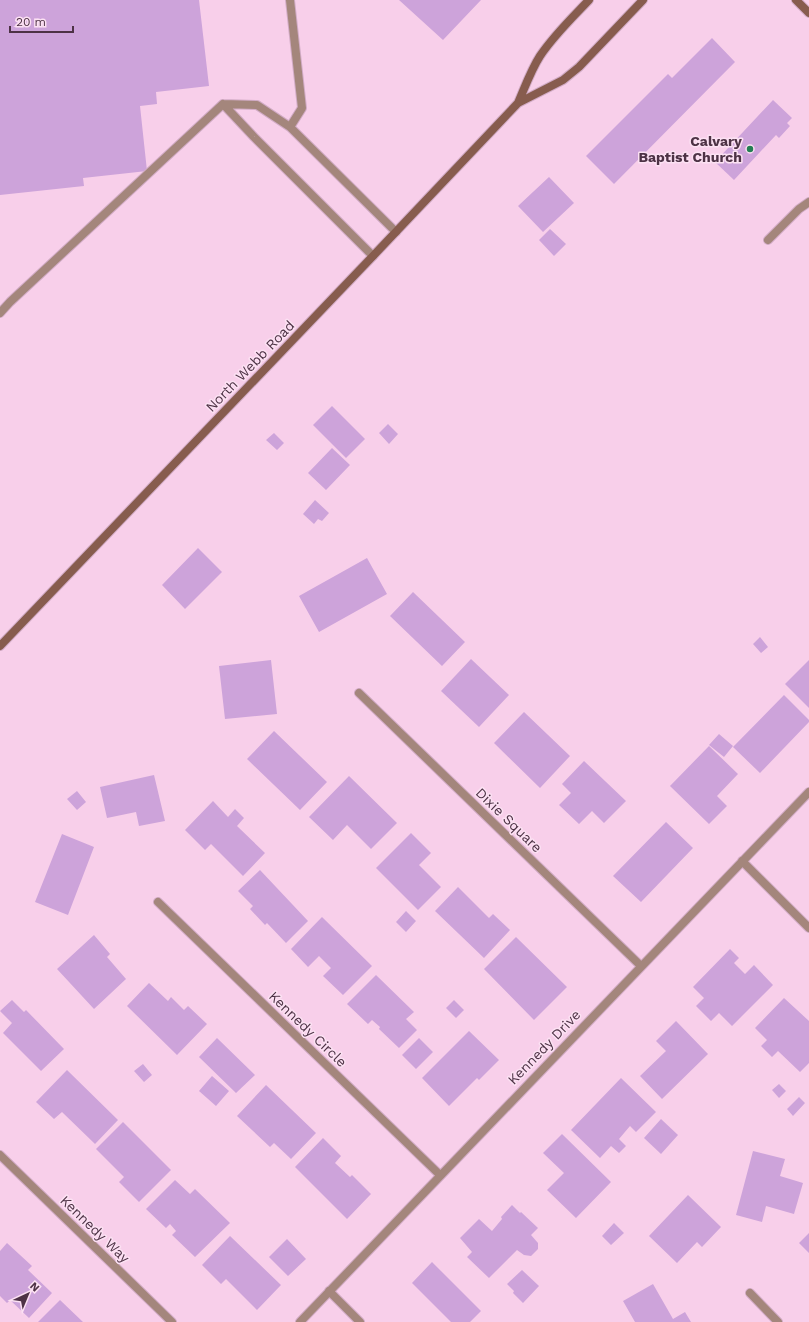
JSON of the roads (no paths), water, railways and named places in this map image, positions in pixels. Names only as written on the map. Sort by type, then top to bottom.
[{"type":"main road","name":"North Webb Road","points":[[518,103],[529,76],[540,56],[553,39],[589,0]]},
{"type":"main road","name":"North Webb Road","points":[[0,646],[518,103],[563,80],[579,67],[644,0]]},
{"type":"main road","points":[[796,0],[809,13]]},
{"type":"street","points":[[290,0],[302,108],[290,127]]},
{"type":"street","points":[[223,104],[373,256]]},
{"type":"street","points":[[0,313],[223,104],[257,105],[290,127],[396,232]]},
{"type":"street","points":[[768,240],[799,209],[809,202]]},
{"type":"street","name":"Dixie Square","points":[[359,693],[640,966]]},
{"type":"street","name":"Kennedy Drive","points":[[300,1322],[640,966],[809,792]]},
{"type":"street","points":[[742,861],[809,928]]},
{"type":"street","name":"Kennedy Circle","points":[[158,902],[440,1175]]},
{"type":"street","name":"Kennedy Way","points":[[0,1155],[172,1322]]},
{"type":"street","points":[[329,1291],[360,1322]]},
{"type":"street","points":[[750,1294],[778,1322]]},
{"type":"place","name":"Calvary Baptist Church","points":[[750,149]]}]
